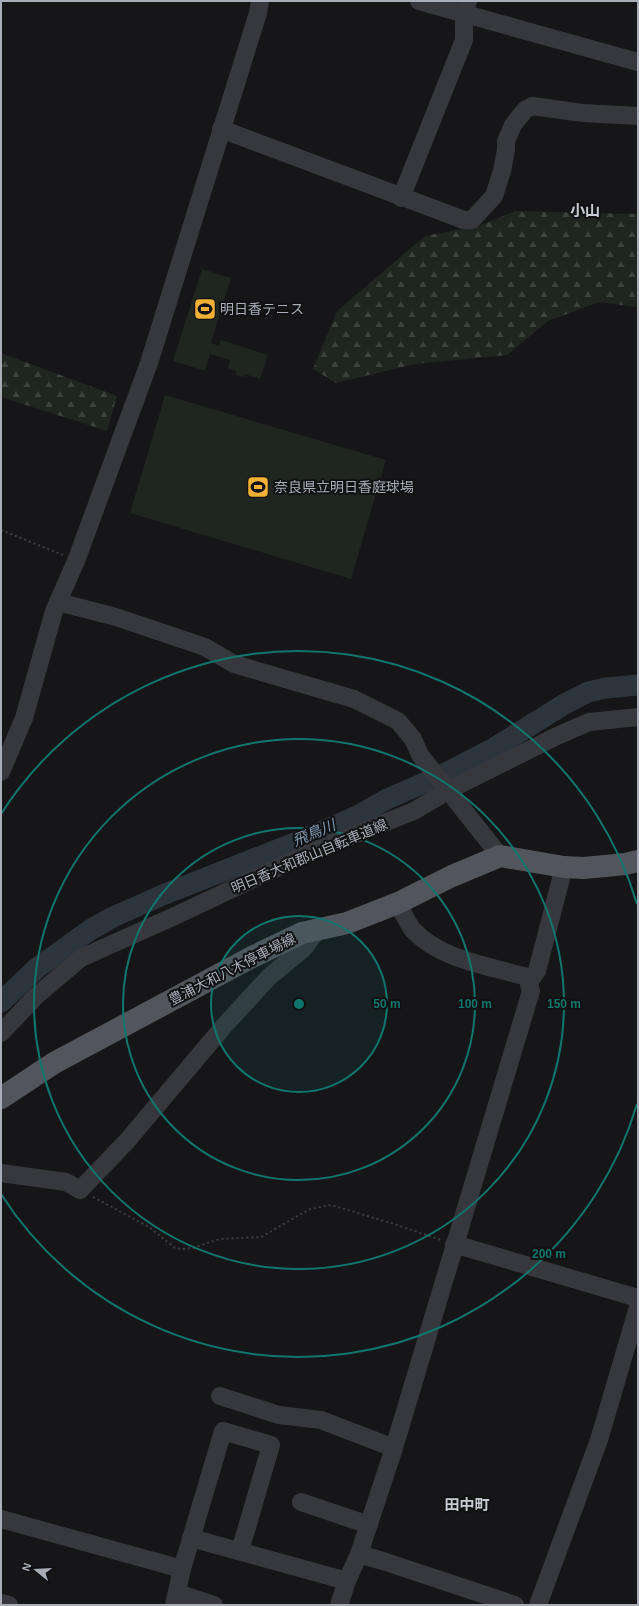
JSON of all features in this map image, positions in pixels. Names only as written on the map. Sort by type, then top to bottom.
[{"type":"main road","points":[[500,856],[584,868],[625,864],[638,861]]},
{"type":"main road","name":"豊浦大和八木停車場線","points":[[1,1098],[54,1064],[252,956],[302,933],[347,923],[398,903],[452,876],[500,856]]},
{"type":"street","points":[[1,772],[24,718],[51,620],[76,561],[149,363],[258,13],[260,1]]},
{"type":"street","points":[[419,1],[466,8],[638,62]]},
{"type":"street","points":[[401,198],[464,40],[466,8]]},
{"type":"street","points":[[221,129],[401,198],[464,220],[472,220],[494,196],[502,171],[506,141],[513,125],[525,110],[532,106],[582,113],[638,116]]},
{"type":"street","points":[[58,602],[116,617],[205,647],[234,664],[354,699],[398,721],[413,738],[420,755],[500,856]]},
{"type":"street","name":"明日香大和郡山自転車道線","points":[[1,1033],[35,997],[81,958],[177,915],[306,854],[414,811],[447,788],[589,722],[638,717]]},
{"type":"street","points":[[529,982],[537,971],[564,866]]},
{"type":"street","points":[[339,1605],[347,1581],[359,1554],[394,1448],[531,991],[527,976],[453,955],[429,943],[412,929],[398,903]]},
{"type":"street","points":[[1,1173],[66,1182],[80,1190],[127,1141],[229,1020],[269,977],[304,948],[318,929]]},
{"type":"street","points":[[454,1244],[638,1298]]},
{"type":"street","points":[[538,1605],[598,1440],[638,1307]]},
{"type":"street","points":[[220,1396],[279,1415],[321,1420],[394,1448]]},
{"type":"street","points":[[214,1605],[175,1599],[182,1569],[223,1430],[270,1445],[240,1551]]},
{"type":"street","points":[[301,1502],[369,1525]]},
{"type":"street","points":[[1,1519],[182,1569]]},
{"type":"street","points":[[191,1538],[347,1581]]},
{"type":"street","points":[[359,1554],[515,1605]]},
{"type":"street","points":[[1,1603],[9,1605]]},
{"type":"path","points":[[1,530],[76,561]]},
{"type":"path","points":[[80,1190],[149,1227],[176,1248],[182,1249],[193,1248],[219,1239],[261,1237],[310,1209],[331,1205],[454,1244]]},
{"type":"green space","points":[[515,211],[638,214],[638,307],[599,302],[548,321],[507,355],[415,364],[336,383],[313,369],[337,311],[425,236],[482,225]]},
{"type":"green space","name":"明日香テニス","points":[[202,269],[231,278],[211,343],[219,346],[221,340],[268,355],[260,379],[245,374],[244,377],[236,375],[236,371],[228,369],[230,360],[210,354],[205,371],[173,361]]},
{"type":"green space","points":[[1,353],[117,396],[107,431],[1,397]]},
{"type":"green space","name":"奈良県立明日香庭球場","points":[[165,395],[386,460],[351,579],[130,513]]},
{"type":"waterway","name":"飛鳥川","points":[[1,1002],[37,968],[90,930],[113,917],[165,894],[302,840],[359,815],[387,799],[442,775],[494,748],[563,705],[588,692],[606,688],[638,685]]},
{"type":"place","name":"明日香テニス","points":[[205,309]]},
{"type":"place","name":"奈良県立明日香庭球場","points":[[258,487]]},
{"type":"district","name":"小山","points":[[585,211]]},
{"type":"district","name":"田中町","points":[[467,1505]]}]
